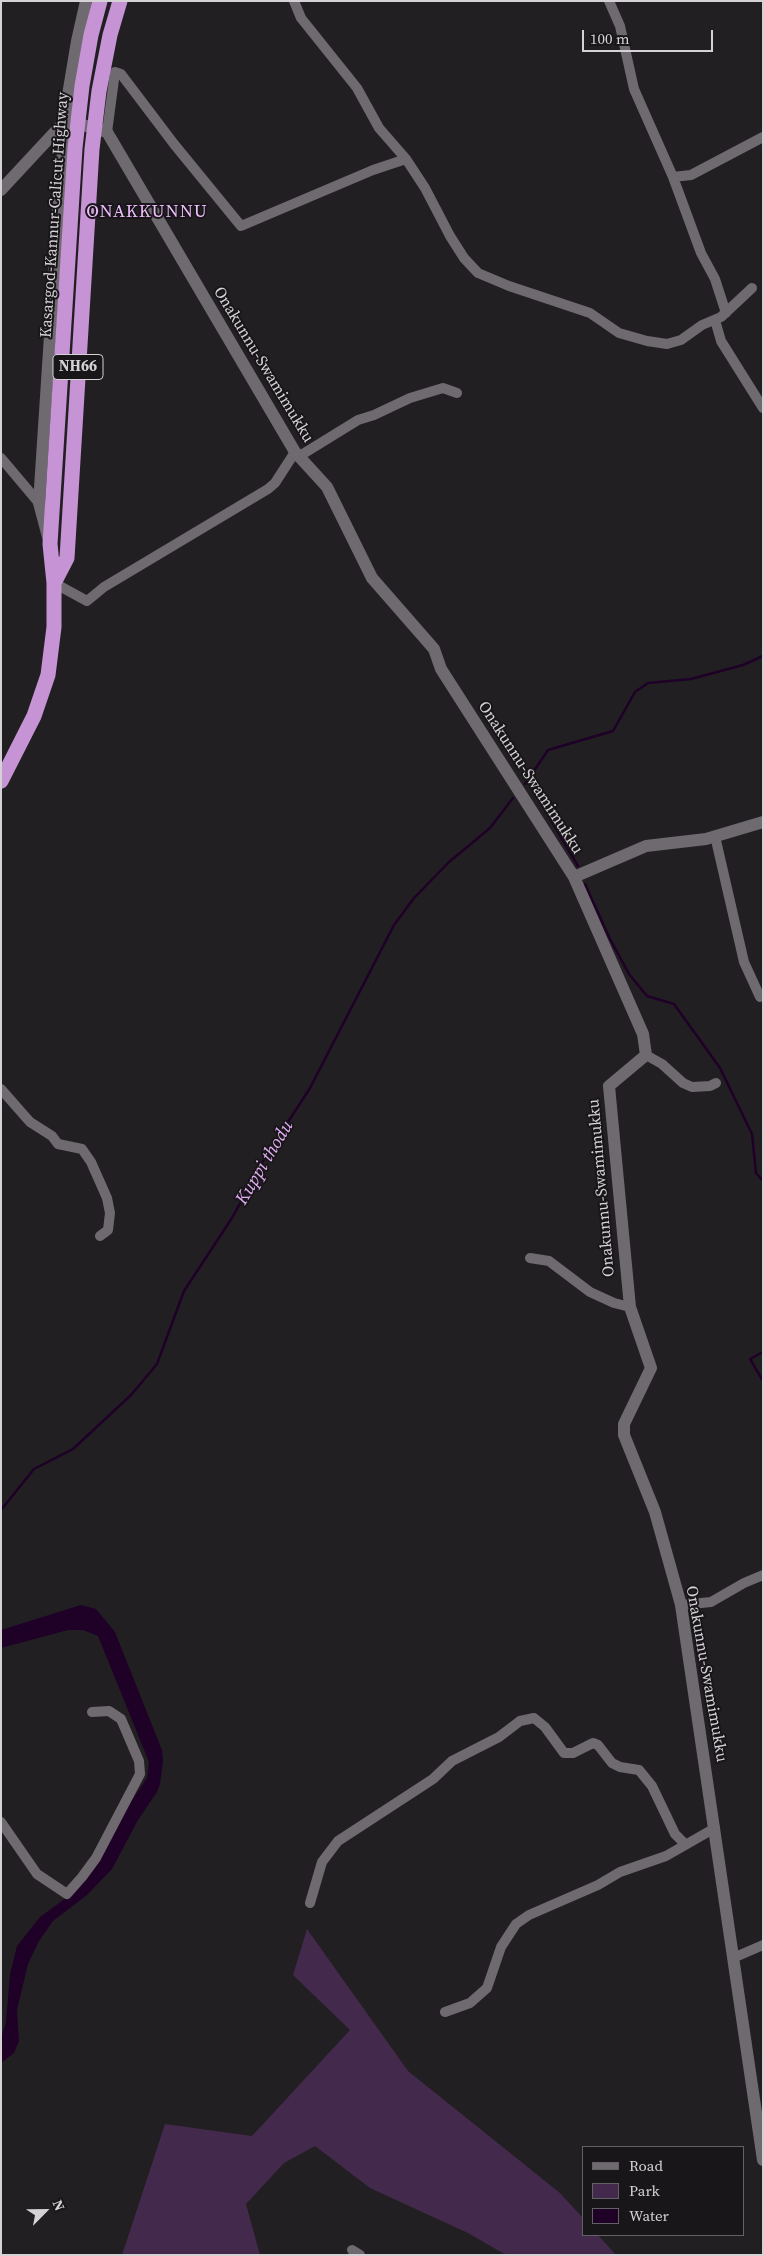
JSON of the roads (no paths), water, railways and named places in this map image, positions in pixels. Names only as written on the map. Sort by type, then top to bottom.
[{"type":"highway","name":"Kasargod-Kannur-Calicut Highway","points":[[1,781],[34,716],[48,675],[54,627],[54,583],[50,544],[75,148],[91,35],[100,1]]},
{"type":"highway","name":"Kasargod-Kannur-Calicut Highway","points":[[54,583],[67,558],[92,149],[97,105],[110,36],[120,1]]},
{"type":"street","points":[[50,544],[39,503],[66,120],[77,41],[86,1]]},
{"type":"street","points":[[294,1],[301,18],[357,88],[379,128],[406,159],[437,207],[450,236],[464,258],[478,273],[509,286],[590,313],[619,333],[647,341],[667,344],[681,340],[726,313],[752,288]]},
{"type":"street","points":[[610,1],[620,26],[634,89],[673,177],[701,253],[715,279],[726,313]]},
{"type":"street","points":[[66,120],[108,132],[115,72],[121,74],[174,144],[241,226],[373,170],[406,159]]},
{"type":"street","points":[[1,190],[66,120]]},
{"type":"street","name":"Onakunnu-Swamimukku","points":[[108,132],[296,455],[327,487],[372,578],[434,649],[441,669],[574,877],[644,1034],[646,1055],[609,1086],[630,1308],[651,1368],[624,1424],[624,1435],[655,1512],[681,1605],[763,2160]]},
{"type":"street","points":[[673,177],[690,175],[763,137]]},
{"type":"street","points":[[715,320],[721,341],[763,408]]},
{"type":"street","points":[[54,583],[87,601],[104,587],[268,489],[275,483],[296,455],[358,420],[374,415],[410,398],[443,388],[457,393]]},
{"type":"street","points":[[1,458],[39,503]]},
{"type":"street","points":[[574,877],[646,846],[715,836],[763,822]]},
{"type":"street","points":[[715,836],[744,962],[760,997]]},
{"type":"street","points":[[646,1055],[662,1064],[683,1083],[692,1087],[710,1086],[716,1083]]},
{"type":"street","points":[[1,1089],[30,1122],[52,1136],[58,1144],[82,1149],[91,1162],[107,1198],[110,1213],[108,1230],[100,1236]]},
{"type":"street","points":[[530,1258],[549,1261],[590,1292],[630,1308]]},
{"type":"street","points":[[681,1605],[711,1602],[744,1583],[763,1575]]},
{"type":"street","points":[[1,1822],[37,1874],[67,1894],[96,1858],[140,1774],[138,1761],[122,1720],[109,1711],[92,1712]]},
{"type":"street","points":[[310,1903],[322,1862],[338,1841],[433,1779],[452,1761],[499,1737],[520,1721],[534,1718],[545,1727],[553,1741],[564,1753],[598,1744],[612,1763],[620,1767],[639,1770],[652,1786],[675,1834],[685,1844]]},
{"type":"street","points":[[445,2012],[470,2002],[487,1988],[501,1947],[516,1924],[529,1914],[598,1884],[620,1872],[666,1856],[715,1828]]},
{"type":"street","points":[[733,1958],[763,1945]]},
{"type":"water","points":[[81,1605],[96,1609],[115,1632],[162,1750],[163,1762],[160,1784],[112,1869],[87,1895],[53,1921],[39,1941],[28,1964],[17,2010],[19,2041],[14,2053],[1,2063],[1,2038],[6,2022],[10,1974],[17,1946],[40,1917],[66,1898],[147,1778],[149,1762],[98,1636],[83,1630],[68,1630],[1,1648],[1,1630]]},
{"type":"waterway","points":[[525,784],[548,750],[613,731],[635,692],[648,683],[691,679],[743,665],[763,656]]},
{"type":"waterway","points":[[528,781],[578,866]]},
{"type":"waterway","name":"Kuppi thodu","points":[[1,1510],[34,1469],[73,1449],[131,1395],[157,1364],[184,1291],[232,1218],[266,1156],[310,1088],[394,925],[414,898],[449,862],[490,828],[513,798]]},
{"type":"waterway","points":[[585,884],[609,937],[629,974],[647,996],[674,1004],[720,1068],[752,1134],[756,1173],[763,1181]]},
{"type":"waterway","points":[[763,1352],[750,1359],[763,1381]]},
{"type":"district","name":"ONAKKUNNU","points":[[147,212]]}]
